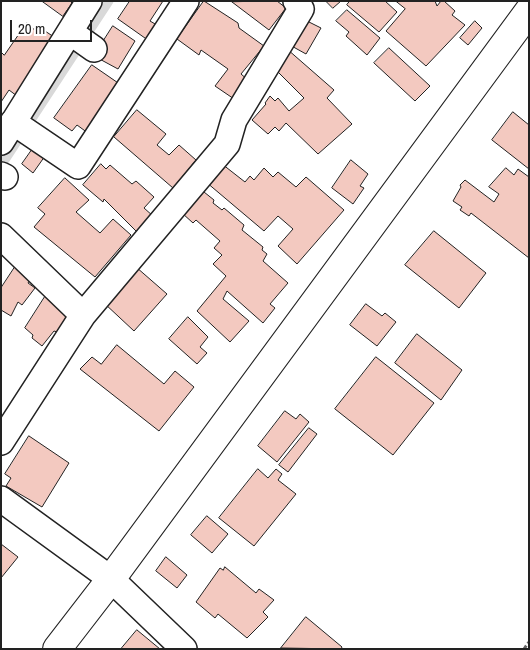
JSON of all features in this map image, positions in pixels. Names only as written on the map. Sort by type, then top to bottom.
[{"type":"street","points":[[7,132],[50,83],[70,32],[89,1]]},
{"type":"street","points":[[7,132],[36,137],[78,166],[186,1]]},
{"type":"street","points":[[1,442],[83,314],[227,144],[234,120],[301,9],[296,1]]},
{"type":"street","points":[[57,649],[111,579],[529,11]]},
{"type":"street","points":[[70,32],[94,49]]},
{"type":"street","points":[[1,236],[83,314]]},
{"type":"street","points":[[1,499],[111,579],[184,649]]},
{"type":"path","points":[[524,649],[529,642]]},
{"type":"building","points":[[42,1],[70,1],[72,3],[63,16]]},
{"type":"building","points":[[130,1],[163,1],[150,21],[162,28],[152,43],[118,19]]},
{"type":"building","points":[[204,1],[238,23],[239,28],[264,46],[241,74],[248,80],[237,101],[215,86],[228,69],[201,50],[199,55],[177,39]]},
{"type":"building","points":[[277,1],[286,8],[269,30],[232,2]]},
{"type":"building","points":[[326,1],[341,1],[333,8]]},
{"type":"building","points":[[350,1],[385,1],[397,12],[379,32],[347,5]]},
{"type":"building","points":[[396,1],[435,1],[437,6],[441,1],[444,1],[455,11],[452,15],[465,25],[426,66],[386,31],[405,9]]},
{"type":"building","points":[[347,10],[380,38],[367,55],[346,36],[349,32],[336,21]]},
{"type":"building","points":[[303,19],[321,28],[306,54],[288,44]]},
{"type":"building","points":[[475,21],[482,28],[468,45],[460,38]]},
{"type":"building","points":[[27,23],[39,34],[42,29],[54,37],[17,96],[9,90],[1,102],[1,52],[4,55]]},
{"type":"building","points":[[113,26],[135,41],[118,69],[94,56]]},
{"type":"building","points":[[389,48],[430,86],[415,101],[374,63]]},
{"type":"building","points":[[287,49],[334,90],[327,98],[352,124],[318,154],[286,123],[279,131],[275,127],[268,134],[252,120],[266,104],[270,96],[275,101],[278,98],[289,111],[304,98],[276,70]]},
{"type":"building","points":[[92,65],[124,87],[92,136],[77,125],[72,131],[54,118]]},
{"type":"building","points":[[137,110],[166,134],[157,145],[169,155],[179,145],[196,160],[173,188],[114,137]]},
{"type":"building","points":[[513,112],[529,125],[529,169],[492,140]]},
{"type":"building","points":[[34,147],[45,156],[33,173],[22,164]]},
{"type":"building","points":[[351,160],[368,174],[360,186],[364,188],[353,204],[332,188]]},
{"type":"building","points":[[101,164],[106,169],[110,165],[132,184],[136,181],[154,197],[144,208],[153,216],[138,233],[104,199],[103,202],[83,185]]},
{"type":"building","points":[[222,164],[245,182],[250,176],[254,180],[264,168],[273,177],[278,172],[296,187],[306,177],[344,210],[297,264],[278,246],[293,229],[278,216],[264,231],[206,182]]},
{"type":"building","points":[[506,168],[514,175],[518,169],[529,177],[529,258],[471,213],[469,216],[460,210],[462,207],[453,201],[461,187],[460,185],[465,180],[494,202],[499,194],[489,187]]},
{"type":"building","points":[[65,178],[89,200],[76,212],[100,233],[113,219],[131,235],[95,277],[34,227],[45,214],[38,208]]},
{"type":"building","points":[[199,188],[214,200],[213,203],[222,210],[224,208],[244,225],[242,230],[263,247],[262,250],[267,254],[263,261],[288,283],[270,304],[275,308],[263,323],[227,291],[223,299],[249,321],[230,342],[197,311],[226,276],[213,264],[222,255],[214,248],[220,241],[196,220],[193,223],[182,213]]},
{"type":"building","points":[[434,231],[486,273],[459,308],[405,265]]},
{"type":"building","points":[[15,267],[32,276],[28,283],[35,288],[22,305],[18,302],[11,316],[1,310],[1,288]]},
{"type":"building","points":[[136,267],[167,294],[134,331],[104,303]]},
{"type":"building","points":[[48,292],[68,314],[57,332],[54,331],[42,346],[32,338],[33,335],[25,328]]},
{"type":"building","points":[[366,304],[382,316],[385,313],[396,322],[377,346],[350,325]]},
{"type":"building","points":[[188,317],[208,337],[200,347],[207,353],[197,364],[169,339]]},
{"type":"building","points":[[417,334],[462,370],[441,400],[395,363]]},
{"type":"building","points":[[117,345],[164,384],[175,371],[194,387],[159,431],[80,369],[92,357],[101,364]]},
{"type":"building","points":[[376,357],[434,403],[393,455],[335,409]]},
{"type":"building","points":[[285,411],[296,419],[300,414],[309,422],[277,462],[258,446]]},
{"type":"building","points":[[309,428],[317,434],[288,472],[279,465]]},
{"type":"building","points":[[29,436],[69,463],[42,507],[6,486],[11,478],[5,474]]},
{"type":"building","points":[[258,469],[268,478],[276,469],[282,474],[278,480],[296,494],[254,546],[219,518]]},
{"type":"building","points":[[207,516],[228,534],[212,553],[191,535]]},
{"type":"building","points":[[1,544],[18,557],[1,578]]},
{"type":"building","points":[[166,557],[187,575],[177,588],[156,571]]},
{"type":"building","points":[[225,567],[256,593],[259,589],[274,600],[263,612],[268,617],[247,638],[218,614],[215,618],[196,602],[220,568],[223,570]]},
{"type":"building","points":[[306,617],[342,647],[341,649],[281,648]]},
{"type":"building","points":[[137,630],[160,649],[121,649]]},
{"type":"waterway","points":[[1,166],[109,1]]}]
